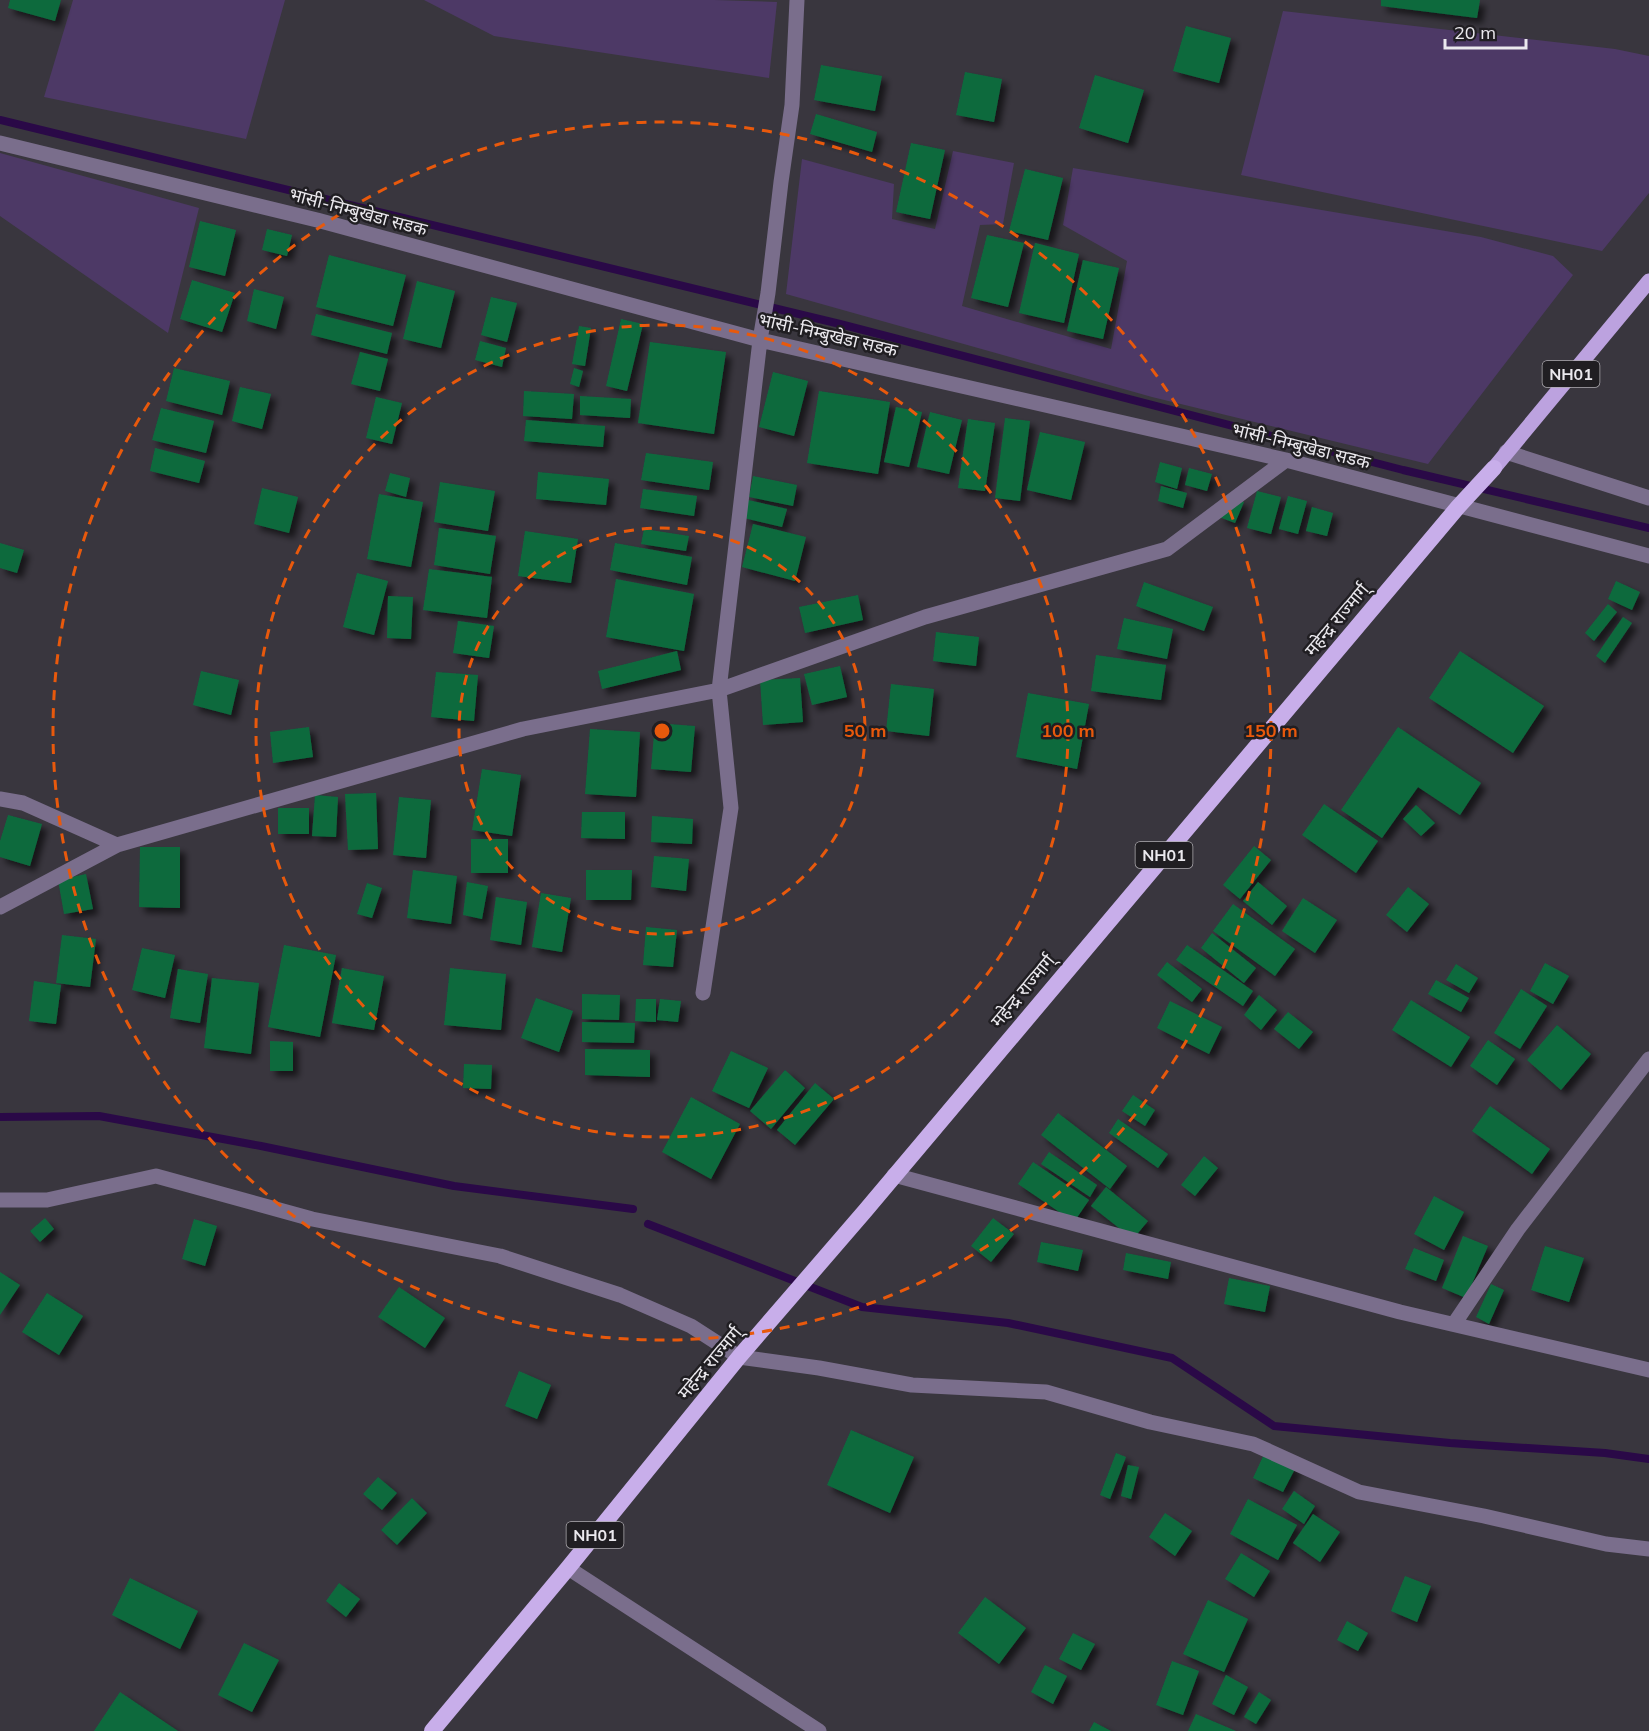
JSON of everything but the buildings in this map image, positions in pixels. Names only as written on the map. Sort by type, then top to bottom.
[{"type":"highway","name":"महेन्द्र राज्मार्ग्","points":[[432,1731],[739,1357],[865,1211],[1461,503],[1494,468]]},
{"type":"main road","name":"महेन्द्र राज्मार्ग्","points":[[1494,468],[1649,281]]},
{"type":"street","points":[[703,993],[731,808],[719,690],[760,340],[792,105],[797,0]]},
{"type":"street","name":"भांसी-निम्बुखेडा सडक","points":[[0,143],[317,220],[760,340],[1286,460],[1461,503],[1649,556]]},
{"type":"street","points":[[1506,452],[1649,498]]},
{"type":"street","points":[[0,907],[117,845],[523,729],[719,690],[925,617],[1167,549],[1286,460]]},
{"type":"street","points":[[0,799],[23,803],[117,845]]},
{"type":"street","points":[[1454,1324],[1518,1229],[1649,1059]]},
{"type":"street","points":[[894,1175],[1400,1312],[1649,1370]]},
{"type":"street","points":[[0,1200],[47,1200],[156,1176],[312,1219],[500,1256],[620,1294],[691,1326],[739,1357],[912,1384],[1047,1392],[1150,1422],[1252,1444],[1359,1492],[1484,1516],[1606,1544],[1649,1549]]},
{"type":"street","points":[[568,1568],[819,1731]]},
{"type":"shaded area","points":[[73,0],[285,0],[246,139],[44,97]]},
{"type":"shaded area","points":[[424,0],[777,2],[769,78],[494,36]]},
{"type":"shaded area","points":[[1283,11],[1615,49],[1649,56],[1649,193],[1602,251],[1241,175]]},
{"type":"shaded area","points":[[953,151],[1014,163],[1003,224],[980,225],[962,306],[1111,349],[1127,261],[1063,225],[1073,168],[1481,237],[1553,256],[1573,275],[1428,464],[1152,397],[786,294],[802,159],[894,184],[892,219],[935,229]]},
{"type":"shaded area","points":[[0,153],[199,208],[168,333],[0,216]]},
{"type":"waterway","points":[[0,120],[840,324],[1403,470],[1649,528]]},
{"type":"waterway","points":[[0,1117],[99,1116],[261,1146],[454,1186],[633,1209]]},
{"type":"waterway","points":[[648,1224],[862,1307],[1008,1323],[1172,1358],[1274,1426],[1450,1443],[1605,1453],[1649,1459]]}]
